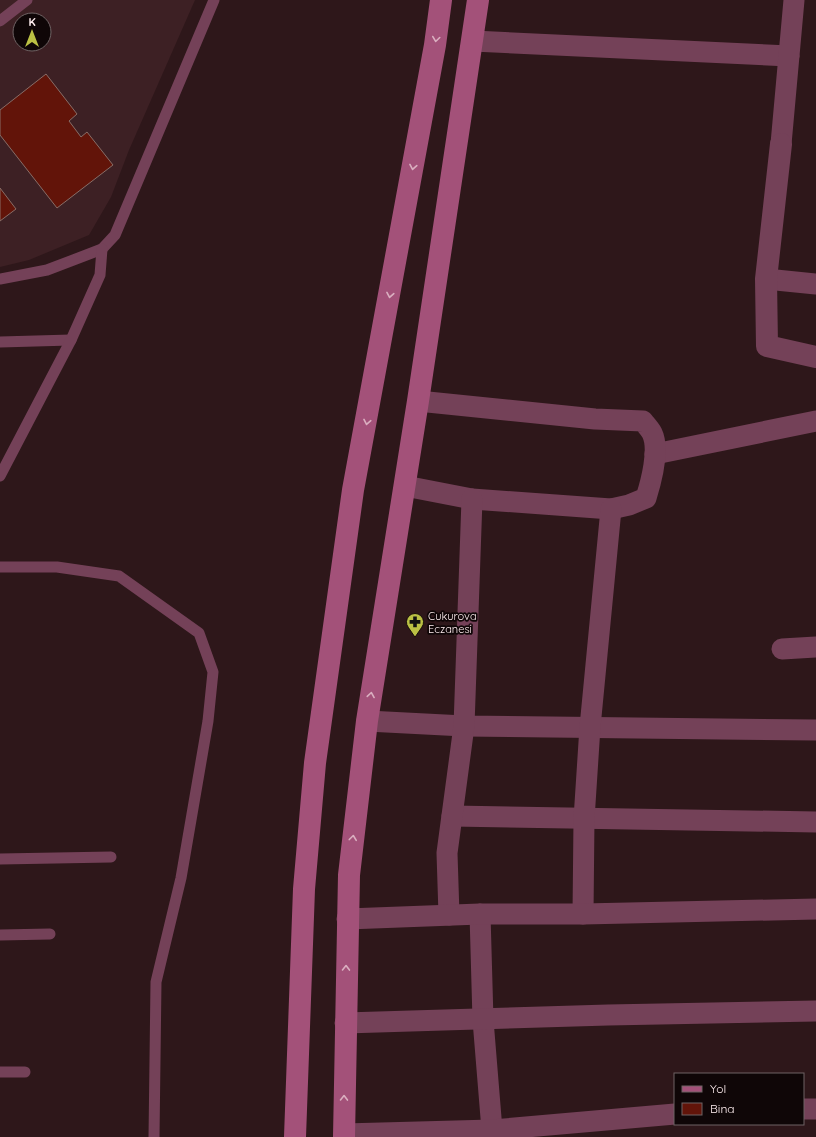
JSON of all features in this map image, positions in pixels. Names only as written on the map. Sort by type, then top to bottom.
[{"type":"main road","points":[[295,1137],[304,889],[315,763],[353,490],[435,45],[441,0]]},
{"type":"main road","points":[[344,1136],[349,875],[367,721],[405,486],[478,0]]},
{"type":"street","points":[[794,0],[781,144],[766,279],[767,346],[816,357]]},
{"type":"street","points":[[473,41],[789,56]]},
{"type":"street","points":[[766,279],[816,284]]},
{"type":"street","points":[[405,486],[472,499],[610,509],[629,505],[646,498],[653,476],[655,454],[653,434],[643,421],[595,419],[418,401]]},
{"type":"street","points":[[655,454],[816,421]]},
{"type":"street","points":[[449,915],[447,853],[464,726],[472,499]]},
{"type":"street","points":[[583,914],[584,819],[590,727],[610,509]]},
{"type":"street","points":[[782,649],[816,647]]},
{"type":"street","points":[[367,721],[464,726],[816,730]]},
{"type":"street","points":[[452,816],[816,822]]},
{"type":"street","points":[[347,920],[480,914],[583,914],[816,909]]},
{"type":"street","points":[[480,914],[483,1020],[492,1130]]},
{"type":"street","points":[[345,1023],[608,1015],[785,1013],[816,1011]]},
{"type":"street","points":[[804,1109],[816,1108]]},
{"type":"street","points":[[344,1136],[492,1130],[674,1114]]},
{"type":"lane","points":[[0,21],[27,0]]},
{"type":"lane","points":[[0,279],[47,270],[102,249],[115,235],[214,0]]},
{"type":"lane","points":[[0,476],[71,340],[100,275],[102,249]]},
{"type":"lane","points":[[0,342],[71,340]]},
{"type":"lane","points":[[0,567],[57,567],[119,576],[199,633],[213,672],[208,721],[180,878],[156,982],[154,1137]]},
{"type":"lane","points":[[0,859],[111,857]]},
{"type":"lane","points":[[0,935],[50,934]]},
{"type":"lane","points":[[0,1072],[25,1072]]},
{"type":"shaded area","points":[[0,0],[195,0],[129,150],[111,197],[89,235],[29,260],[0,267]]},
{"type":"building","points":[[46,74],[77,114],[69,121],[81,137],[87,132],[113,165],[57,208],[0,135],[0,110]]},
{"type":"building","points":[[0,188],[16,209],[0,221]]},
{"type":"place","name":"Cukurova Eczanesi","points":[[415,637]]}]
